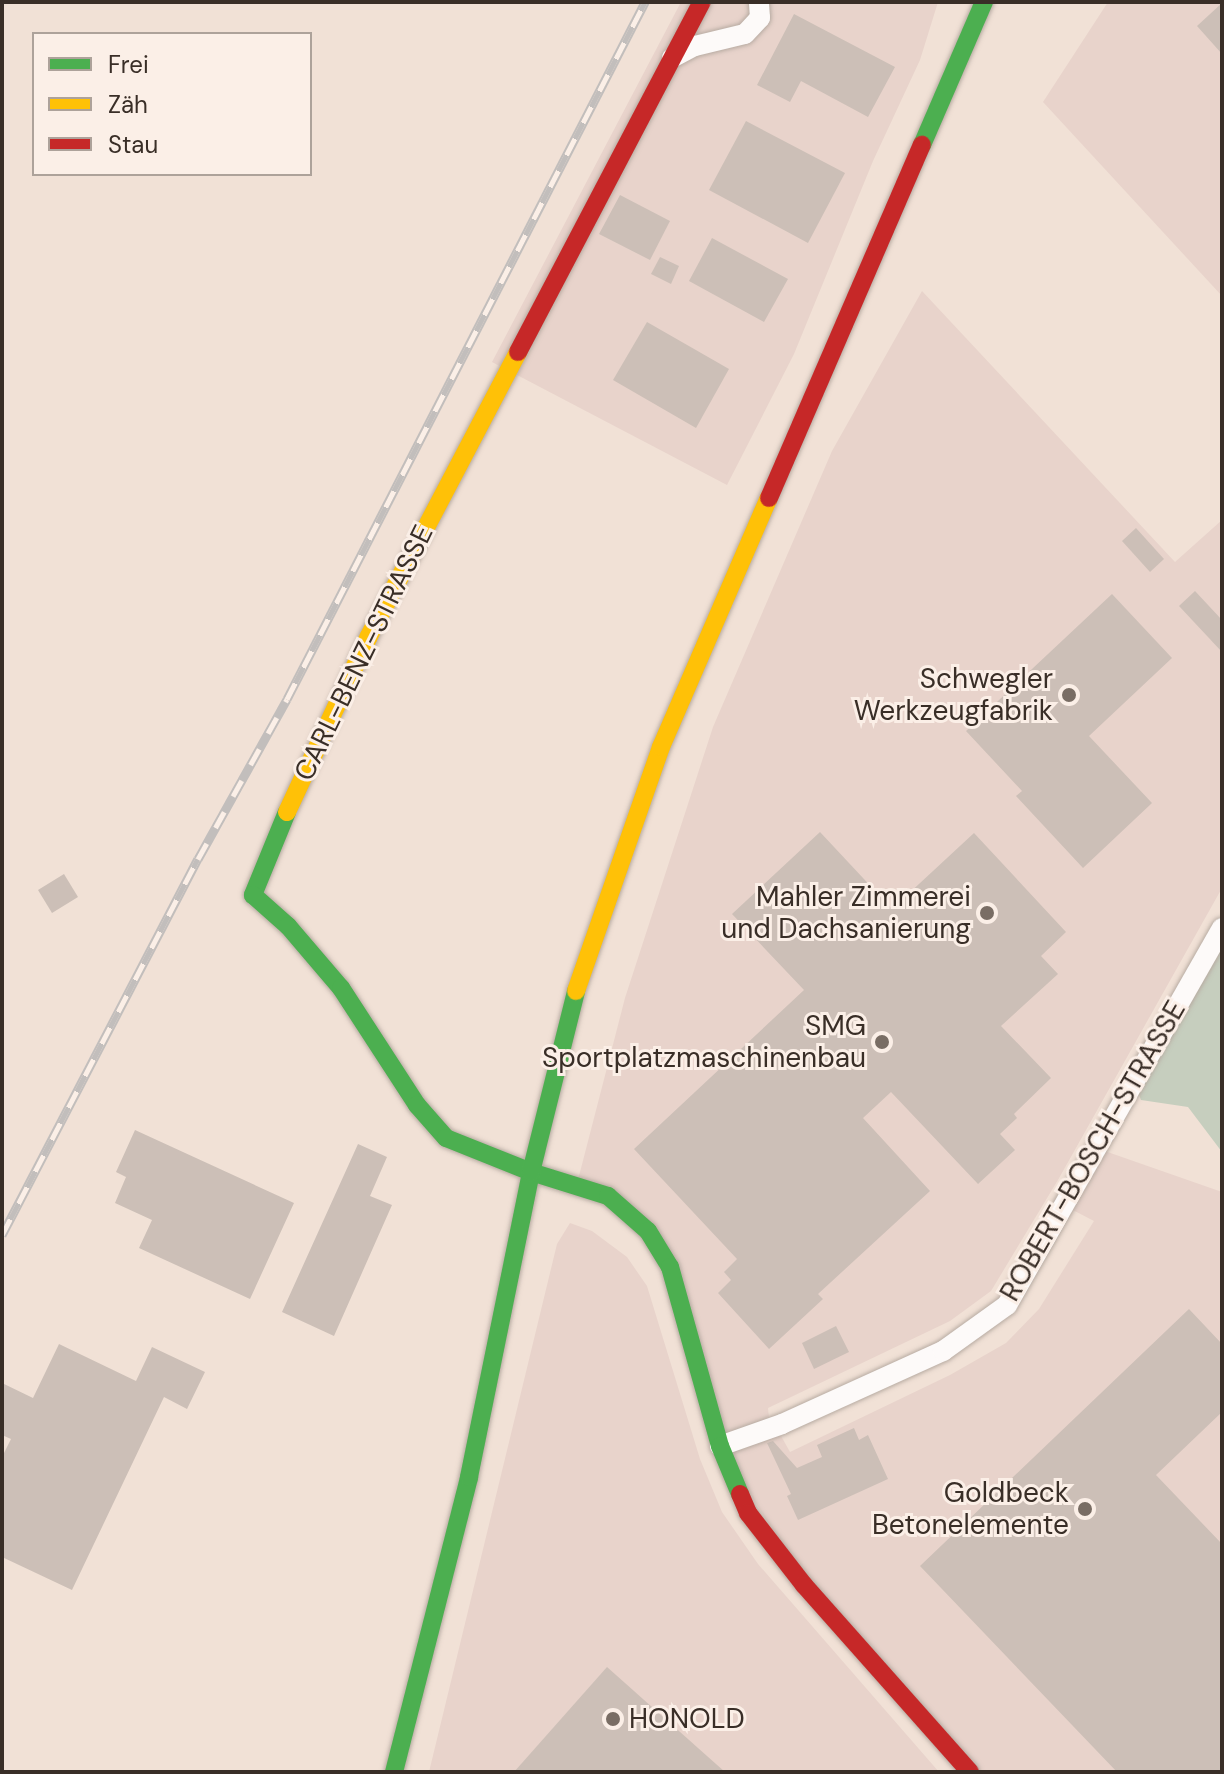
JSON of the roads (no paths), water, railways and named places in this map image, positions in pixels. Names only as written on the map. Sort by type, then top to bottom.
[{"type":"street","name":"CARL-BENZ-STRASSE","points":[[531,1172],[446,1138],[417,1105],[341,988],[288,926],[253,895],[299,783],[369,636],[702,2]]},
{"type":"street","points":[[672,58],[695,46],[745,34],[760,18],[759,2]]},
{"type":"street","points":[[394,1772],[469,1477],[531,1172],[577,988],[661,747],[984,2]]},
{"type":"street","name":"ROBERT-BOSCH-STRASSE","points":[[720,1446],[782,1424],[943,1351],[1007,1305],[1222,928]]},
{"type":"street","points":[[531,1172],[608,1196],[648,1231],[670,1267],[720,1446],[748,1513],[770,1545],[970,1772]]},
{"type":"railway","points":[[2,1235],[198,859],[287,699],[645,2]]},
{"type":"place","name":"Schwegler Werkzeugfabrik","points":[[1069,695]]},
{"type":"place","name":"Mahler Zimmerei und Dachsanierung","points":[[987,913]]},
{"type":"place","name":"SMG Sportplatzmaschinenbau","points":[[882,1042]]},
{"type":"place","name":"Goldbeck Betonelemente","points":[[1085,1509]]},
{"type":"place","name":"HONOLD","points":[[613,1719]]}]
